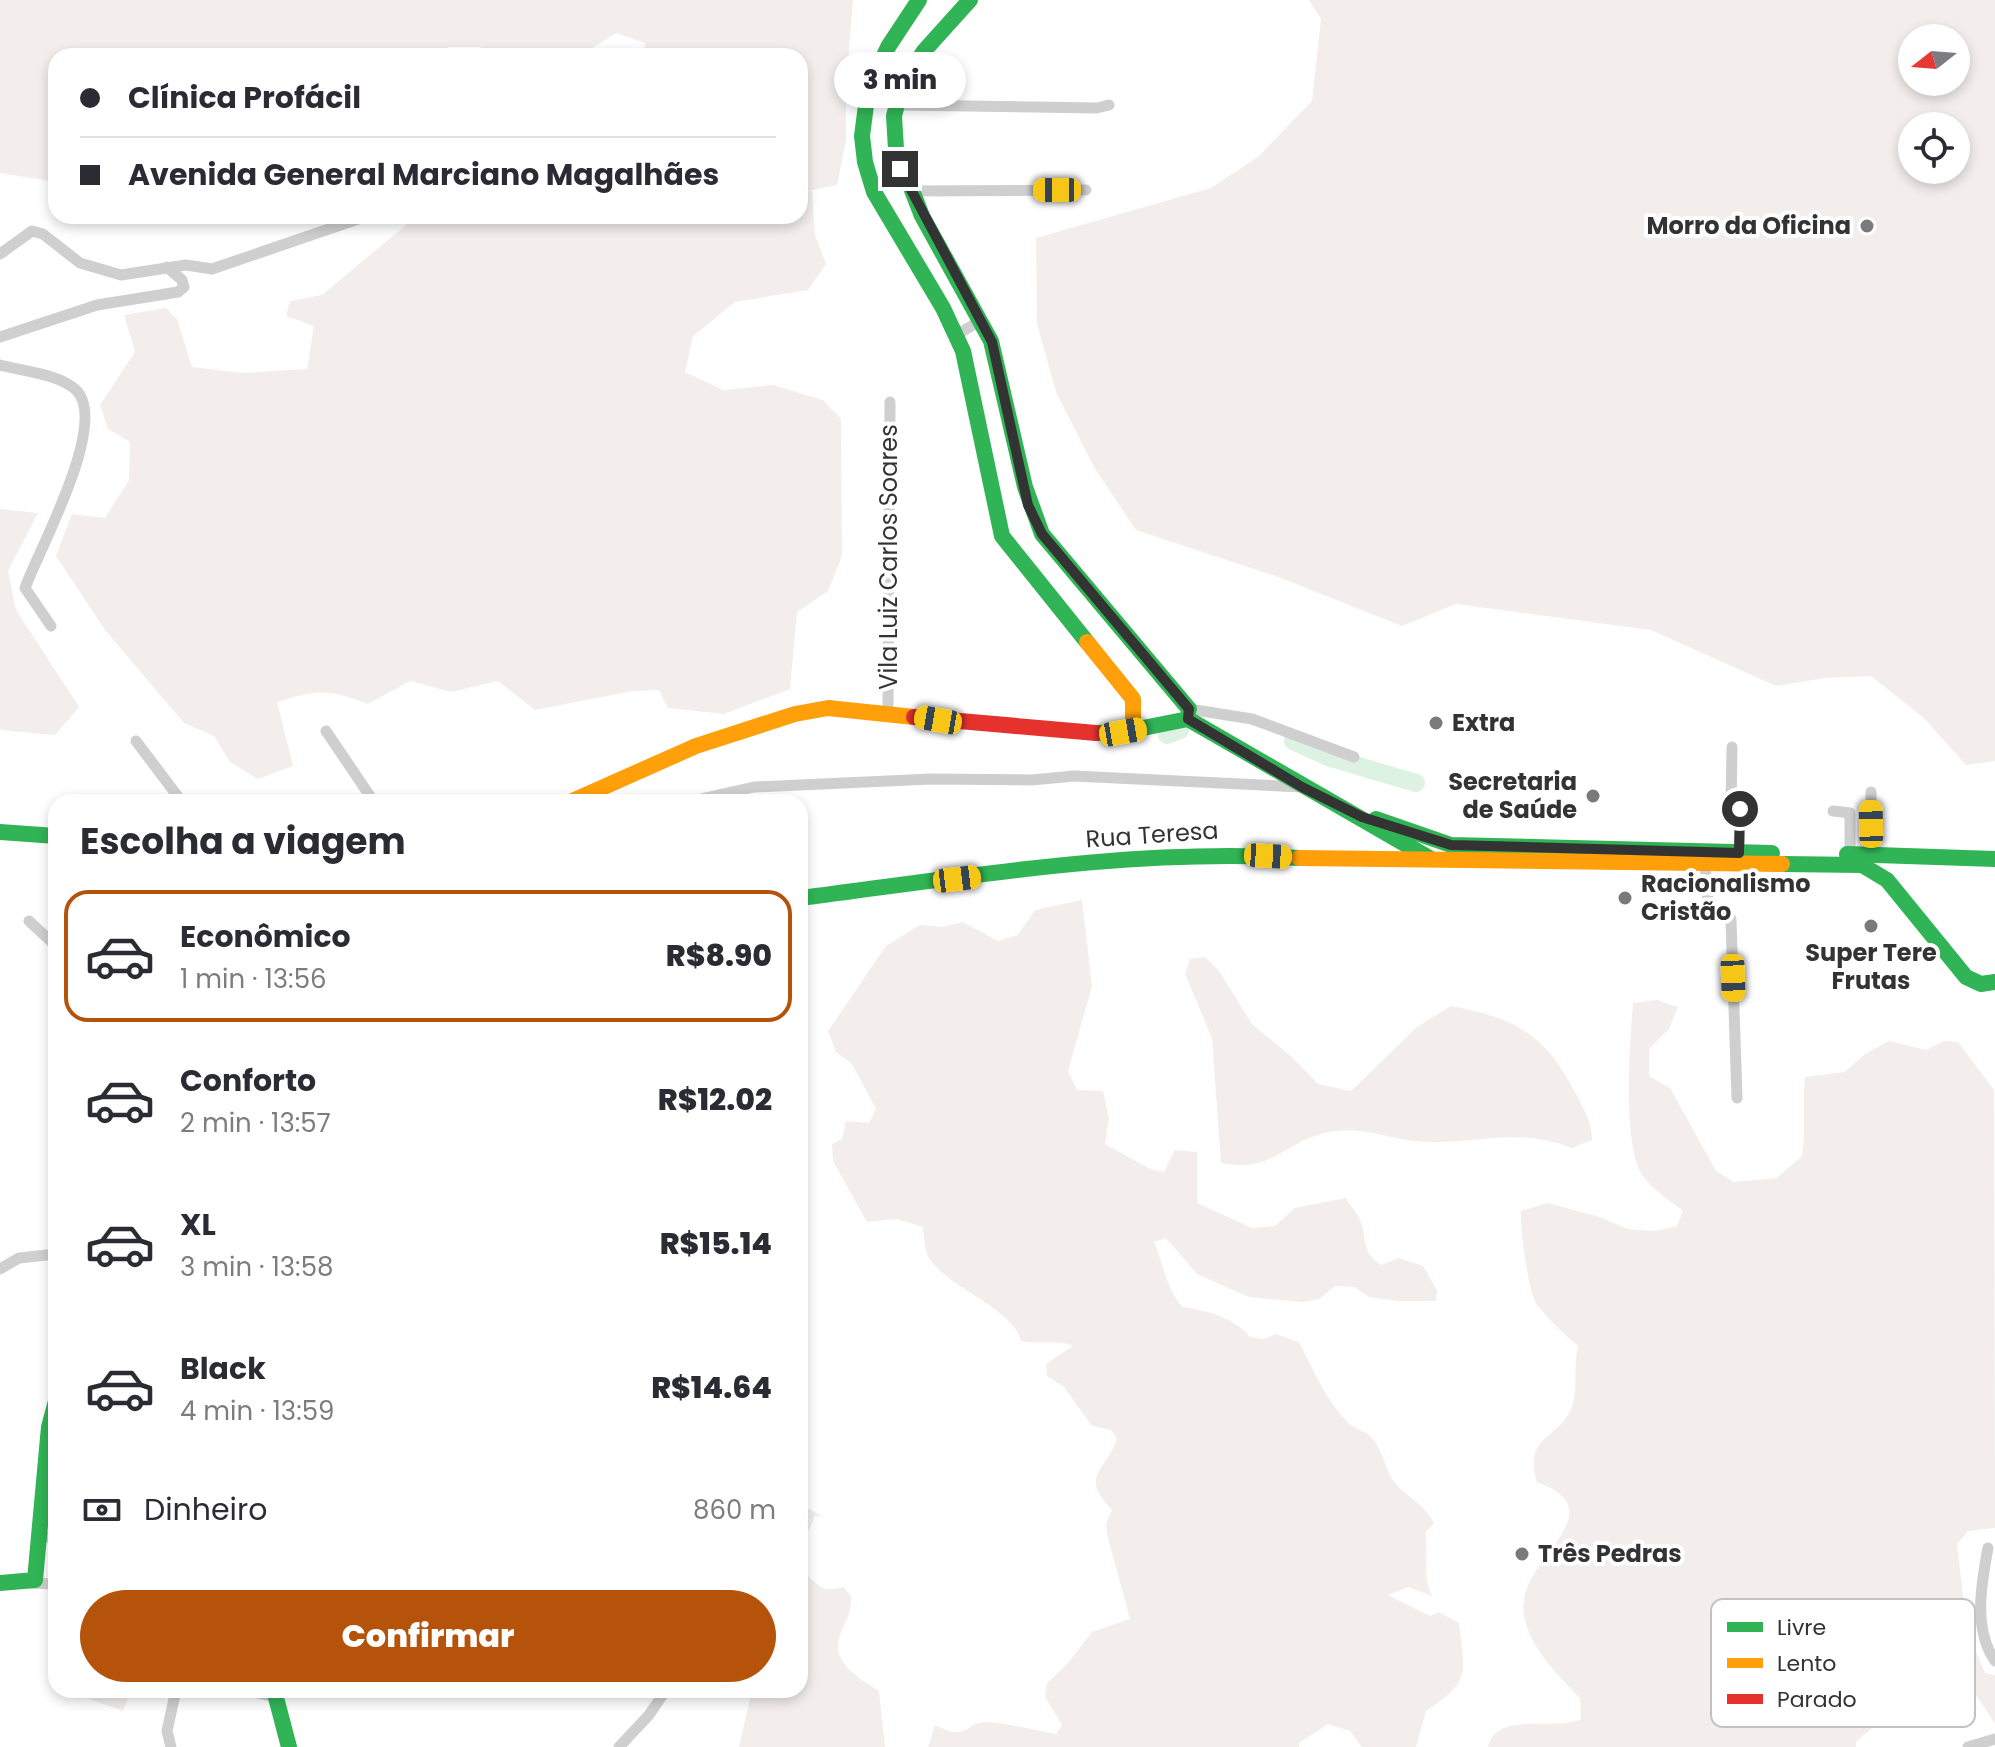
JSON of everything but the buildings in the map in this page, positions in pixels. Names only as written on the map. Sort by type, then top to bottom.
[{"type":"main road","points":[[919,0],[880,58],[869,84],[862,116],[862,151],[874,192],[956,335],[967,366],[1002,536],[1153,727]]},
{"type":"main road","points":[[970,0],[901,87],[894,144],[911,191],[982,320],[1000,372],[1028,505],[1042,534],[1188,714],[1302,787],[1362,817],[1432,860]]},
{"type":"main road","points":[[1123,732],[1133,723],[1133,699]]},
{"type":"main road","points":[[587,794],[642,768],[803,712],[828,708],[1064,733],[1123,732],[1153,727],[1188,714]]},
{"type":"main road","points":[[1362,817],[1451,852]]},
{"type":"main road","points":[[0,832],[48,835]]},
{"type":"main road","name":"Rua Teresa","points":[[1451,852],[1705,864],[1862,865],[1887,880]]},
{"type":"main road","name":"Rua Teresa","points":[[808,897],[1148,856],[1217,853],[1432,860],[1451,852],[1871,854],[1995,859]]},
{"type":"main road","points":[[1906,857],[1894,867],[1887,880],[1966,977],[1981,984],[1995,982]]},
{"type":"main road","points":[[0,1583],[36,1584],[48,1537]]},
{"type":"main road","points":[[276,1698],[289,1747]]},
{"type":"street","points":[[898,105],[1097,108],[1109,105]]},
{"type":"street","points":[[911,191],[1086,190]]},
{"type":"street","points":[[0,254],[32,231],[38,232],[68,256],[95,269],[121,275],[186,265],[212,269],[344,224]]},
{"type":"street","points":[[0,337],[97,305],[178,292],[184,287],[182,280],[167,267]]},
{"type":"street","points":[[956,335],[982,320]]},
{"type":"street","points":[[0,365],[64,383],[77,391],[87,410],[73,477],[25,588],[51,626]]},
{"type":"street","name":"Vila Luiz Carlos Soares","points":[[888,712],[890,402]]},
{"type":"street","points":[[1188,714],[1241,716],[1354,757]]},
{"type":"street","points":[[326,731],[369,794]]},
{"type":"street","points":[[136,741],[176,794]]},
{"type":"street","points":[[1732,747],[1731,809],[1740,809],[1739,853]]},
{"type":"street","points":[[723,794],[754,787],[931,779],[1032,780],[1074,776],[1302,787]]},
{"type":"street","points":[[1871,792],[1871,854]]},
{"type":"street","points":[[1833,811],[1850,813],[1850,854]]},
{"type":"street","points":[[1705,864],[1709,914],[1731,920],[1737,1098]]},
{"type":"street","points":[[29,921],[48,939]]},
{"type":"street","points":[[0,1269],[19,1258],[48,1255]]},
{"type":"street","points":[[1988,1548],[1981,1582],[1982,1638],[1995,1661]]},
{"type":"street","points":[[36,1584],[48,1584]]},
{"type":"street","points":[[171,1747],[167,1731],[174,1698]]},
{"type":"street","points":[[619,1747],[661,1698]]},
{"type":"street","points":[[1968,1747],[1995,1739]]},
{"type":"shaded area","points":[[0,0],[853,0],[846,89],[846,141],[837,185],[812,190],[815,235],[826,264],[808,290],[735,302],[693,336],[685,372],[723,390],[773,385],[823,400],[841,419],[842,556],[828,591],[797,612],[790,689],[724,714],[668,708],[659,690],[632,691],[535,710],[498,681],[451,692],[410,681],[368,704],[333,693],[313,693],[277,702],[293,766],[258,779],[230,762],[214,736],[184,723],[105,630],[56,556],[72,514],[105,518],[129,480],[130,442],[108,429],[100,405],[135,352],[124,315],[166,308],[177,319],[192,367],[243,373],[307,369],[314,326],[286,316],[290,301],[322,295],[407,224],[808,224],[808,48],[645,48],[645,43],[616,33],[593,48],[48,48],[48,181],[0,173]]},
{"type":"shaded area","points":[[1309,0],[1995,0],[1995,761],[1966,765],[1924,718],[1871,676],[1825,678],[1776,686],[1651,630],[1456,604],[1402,626],[1281,578],[1136,530],[1094,467],[1056,392],[1037,324],[1036,238],[1211,188],[1258,157],[1312,101],[1321,19]]},
{"type":"shaded area","points":[[0,509],[38,513],[8,571],[16,610],[79,707],[55,735],[0,730]]},
{"type":"shaded area","points":[[1082,900],[1092,986],[1068,1071],[1077,1090],[1103,1091],[1109,1119],[1105,1144],[1150,1169],[1164,1172],[1175,1150],[1197,1152],[1197,1203],[1252,1228],[1275,1226],[1295,1208],[1346,1198],[1360,1220],[1367,1250],[1374,1260],[1381,1265],[1399,1258],[1423,1266],[1437,1290],[1436,1301],[1369,1297],[1355,1287],[1335,1286],[1319,1299],[1302,1302],[1249,1297],[1197,1274],[1166,1238],[1154,1242],[1169,1284],[1182,1307],[1219,1316],[1244,1330],[1250,1337],[1264,1339],[1276,1334],[1299,1342],[1333,1405],[1348,1423],[1373,1439],[1392,1479],[1424,1509],[1434,1523],[1425,1533],[1427,1581],[1432,1596],[1408,1587],[1388,1595],[1430,1616],[1439,1612],[1459,1623],[1463,1665],[1462,1675],[1451,1692],[1426,1711],[1416,1747],[1362,1747],[1350,1731],[1328,1724],[1299,1743],[1299,1747],[928,1747],[935,1725],[961,1732],[988,1722],[1056,1734],[1062,1725],[1045,1697],[1047,1683],[1068,1663],[1092,1632],[1130,1619],[1107,1534],[1106,1524],[1112,1510],[1097,1489],[1096,1481],[1117,1438],[1111,1430],[1092,1426],[1064,1387],[1047,1376],[1046,1364],[1073,1346],[1021,1341],[1016,1329],[1006,1319],[952,1280],[929,1258],[923,1227],[897,1219],[867,1222],[833,1161],[832,1144],[842,1139],[846,1121],[869,1123],[876,1109],[852,1064],[836,1052],[828,1031],[886,946],[920,925],[942,927],[963,922],[998,941],[1018,935],[1035,910]]},
{"type":"shaded area","points":[[1205,957],[1219,971],[1252,1024],[1291,1056],[1318,1084],[1351,1091],[1417,1027],[1451,1006],[1511,1024],[1540,1043],[1565,1074],[1587,1116],[1592,1140],[1572,1148],[1519,1137],[1419,1141],[1352,1130],[1309,1138],[1264,1161],[1238,1165],[1221,1163],[1212,1038],[1185,974],[1190,959]]},
{"type":"shaded area","points":[[1657,1000],[1678,1007],[1669,1029],[1649,1049],[1649,1076],[1670,1088],[1716,1171],[1734,1182],[1777,1178],[1802,1156],[1805,1077],[1845,1072],[1865,1054],[1889,1041],[1926,1050],[1944,1041],[1958,1042],[1994,1090],[1995,1528],[1968,1531],[1957,1544],[1963,1599],[1711,1599],[1711,1727],[1874,1727],[1856,1742],[1856,1747],[1488,1747],[1493,1736],[1514,1725],[1556,1724],[1581,1719],[1580,1698],[1541,1653],[1527,1627],[1524,1613],[1529,1582],[1562,1534],[1568,1519],[1568,1506],[1559,1493],[1537,1482],[1534,1466],[1539,1445],[1561,1424],[1573,1403],[1578,1346],[1546,1316],[1534,1298],[1525,1260],[1521,1211],[1548,1203],[1600,1217],[1627,1229],[1655,1231],[1677,1226],[1683,1211],[1645,1179],[1637,1165],[1629,1094],[1633,1003]]},
{"type":"shaded area","points":[[808,1508],[824,1517],[815,1516],[808,1532]]},
{"type":"shaded area","points":[[808,1576],[821,1587],[843,1587],[851,1596],[850,1611],[838,1643],[839,1652],[848,1668],[879,1691],[885,1747],[739,1747],[750,1698],[808,1698]]},
{"type":"shaded area","points":[[1975,1649],[1985,1673],[1995,1675],[1995,1724],[1976,1695]]},
{"type":"shaded area","points":[[86,1698],[128,1698],[123,1711]]},
{"type":"waterway","points":[[1167,735],[1180,730]]},
{"type":"waterway","points":[[1293,741],[1328,757],[1416,783]]},
{"type":"traffic: fast","points":[[919,0],[888,47],[868,90],[862,136],[865,162],[874,192],[943,308],[963,351],[1002,536],[1087,642]]},
{"type":"traffic: fast","points":[[970,0],[924,51],[902,85],[894,116],[896,149],[922,216],[991,341],[1025,487],[1042,534],[1189,709]]},
{"type":"traffic: fast","points":[[1096,733],[1123,732],[1188,719],[1431,859]]},
{"type":"traffic: fast","points":[[1376,819],[1451,845],[1772,853]]},
{"type":"traffic: fast","points":[[0,832],[48,835]]},
{"type":"traffic: fast","points":[[1847,854],[1995,859]]},
{"type":"traffic: fast","points":[[808,897],[987,873],[1111,861],[1236,856],[1299,858]]},
{"type":"traffic: fast","points":[[1782,864],[1862,865],[1887,880],[1966,977],[1981,984],[1995,982]]},
{"type":"traffic: fast","points":[[0,1583],[35,1580],[48,1438]]},
{"type":"traffic: fast","points":[[276,1698],[289,1747]]},
{"type":"traffic: slow","points":[[1087,642],[1133,699],[1133,723],[1123,732]]},
{"type":"traffic: slow","points":[[588,794],[696,746],[795,714],[828,708],[914,717]]},
{"type":"traffic: slow","points":[[1299,858],[1782,864]]},
{"type":"traffic: jam","points":[[914,717],[1096,733]]},
{"type":"place","name":"Morro da Oficina","points":[[1867,226]]},
{"type":"place","name":"Extra","points":[[1436,723]]},
{"type":"place","name":"Secretaria de Saúde","points":[[1593,796]]},
{"type":"place","name":"Racionalismo Cristão","points":[[1625,898]]},
{"type":"place","name":"Super Tere Frutas","points":[[1871,926]]},
{"type":"place","name":"Três Pedras","points":[[1522,1554]]},
{"type":"route","points":[[900,169],[992,342],[1028,505],[1042,534],[1113,622],[1167,681],[1189,709],[1188,719],[1302,787],[1362,817],[1451,845],[1739,853],[1740,809]]}]
